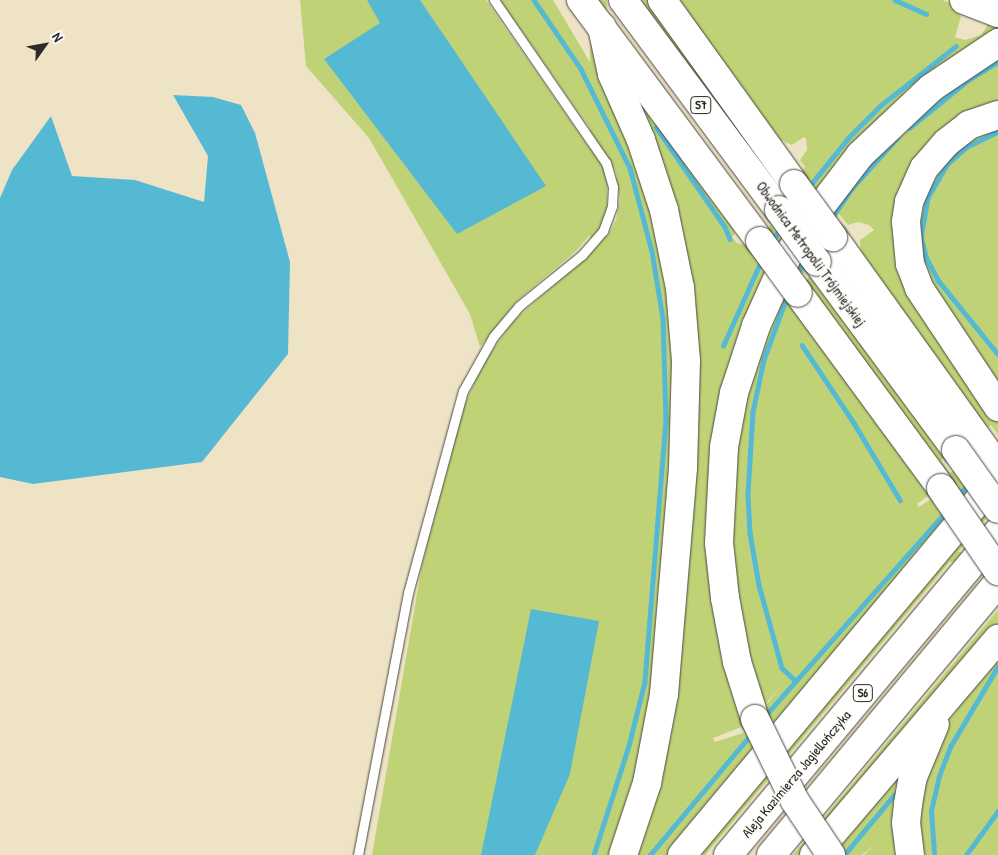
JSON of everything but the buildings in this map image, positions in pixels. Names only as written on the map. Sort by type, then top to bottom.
[{"type":"highway","points":[[581,0],[941,488],[998,571]]},
{"type":"highway","name":"Obwodnica Metropolii Trójmiejskiej","points":[[623,0],[817,262],[966,443],[998,467]]},
{"type":"highway","name":"Obwodnica Metropolii Trójmiejskiej","points":[[662,0],[832,237],[966,443],[998,509]]},
{"type":"highway","points":[[964,0],[998,13]]},
{"type":"highway","points":[[602,27],[612,74],[644,147],[664,210],[680,288],[686,361],[683,468],[664,694],[647,783],[623,855]]},
{"type":"highway","points":[[831,855],[795,801],[755,718],[737,662],[725,598],[719,543],[724,447],[734,393],[756,326],[787,257],[806,226],[860,155],[931,88],[998,43]]},
{"type":"highway","points":[[998,115],[969,125],[924,168],[909,202],[906,222],[908,250],[919,288],[998,407]]},
{"type":"highway","points":[[682,855],[998,478]]},
{"type":"highway","name":"Aleja Kazimierza Jagiellończyka","points":[[728,855],[998,532]]},
{"type":"highway","name":"S6","points":[[771,855],[998,583]]},
{"type":"highway","points":[[814,855],[998,638]]},
{"type":"highway","points":[[910,855],[906,823],[913,777],[943,705]]},
{"type":"lane","points":[[358,855],[408,593],[463,391],[478,359],[498,331],[519,306],[587,249],[603,231],[612,206],[613,187],[606,163],[494,0]]},
{"type":"green space","points":[[300,0],[486,0],[592,152],[605,193],[603,211],[594,230],[576,251],[518,300],[480,347],[470,314],[369,138],[306,66]]},
{"type":"green space","points":[[500,0],[553,0],[603,84],[623,127],[651,209],[665,277],[672,341],[673,415],[656,658],[641,757],[610,855],[372,855],[422,565],[464,406],[484,362],[514,320],[605,241],[616,220],[620,199],[616,172],[603,147]]},
{"type":"green space","points":[[590,0],[607,0],[607,293],[590,293]]},
{"type":"green space","points":[[634,0],[651,0],[789,193],[805,167],[800,160],[807,150],[806,139],[804,137],[792,145],[778,139],[678,0],[942,0],[954,4],[952,8],[961,16],[955,37],[965,40],[981,35],[989,23],[998,18],[998,29],[921,80],[886,111],[840,158],[792,224],[747,313],[720,402],[709,469],[706,523],[715,617],[725,664],[744,726],[713,738],[715,742],[743,733],[785,682],[760,710],[739,638],[728,561],[727,501],[732,445],[749,369],[768,314],[804,246],[856,172],[916,112],[998,54],[998,105],[956,123],[926,150],[911,173],[902,196],[897,236],[901,265],[912,293],[998,417],[998,435],[991,425],[983,431],[861,255],[860,240],[874,230],[869,225],[858,222],[848,225],[839,214],[787,301],[804,324],[808,321],[933,492],[917,504],[919,507],[933,498],[946,482],[933,464],[930,466],[801,290],[810,275],[948,455],[941,460],[950,473],[998,440],[998,462],[670,855],[633,855],[660,767],[678,661],[693,464],[694,346],[689,290],[671,202],[649,135],[620,69],[624,68],[734,219],[731,222],[735,234],[732,237],[737,243],[746,245],[754,253],[788,195],[784,201]]},
{"type":"green space","points":[[998,121],[998,394],[915,257],[923,185],[982,127]]},
{"type":"green space","points":[[998,490],[998,504],[705,855],[693,855]]},
{"type":"green space","points":[[603,552],[998,552],[998,562],[603,562]]},
{"type":"green space","points":[[998,610],[998,624],[905,736],[805,855],[793,855]]},
{"type":"green space","points":[[998,651],[998,855],[919,855],[916,811],[943,729]]},
{"type":"green space","points":[[915,745],[903,855],[864,855],[875,844],[862,855],[823,855]]},
{"type":"water","points":[[367,0],[420,0],[546,186],[457,234],[324,59],[380,23]]},
{"type":"water","points":[[173,95],[213,97],[241,105],[255,133],[290,262],[288,354],[202,462],[33,484],[0,477],[0,198],[12,170],[51,116],[72,176],[135,180],[204,202],[208,156]]},
{"type":"water","points":[[531,609],[599,621],[570,774],[535,855],[481,855]]},
{"type":"waterway","points":[[534,0],[581,69],[630,168],[652,251],[663,319],[666,420],[645,682],[629,746],[594,855]]},
{"type":"waterway","points":[[895,0],[926,14]]},
{"type":"waterway","points":[[808,188],[849,137],[881,105],[956,46]]},
{"type":"waterway","points":[[909,128],[968,80],[998,62]]},
{"type":"waterway","points":[[656,127],[725,227],[730,239]]},
{"type":"waterway","points":[[998,132],[967,147],[947,165],[928,198],[921,237],[927,259],[938,280],[998,354]]},
{"type":"waterway","points":[[831,219],[852,188],[897,138]]},
{"type":"waterway","points":[[772,242],[781,227]]},
{"type":"waterway","points":[[723,346],[762,259]]},
{"type":"waterway","points":[[796,276],[804,261]]},
{"type":"waterway","points":[[788,295],[764,360],[753,412],[748,494],[750,533],[759,585],[782,668],[795,680]]},
{"type":"waterway","points":[[802,345],[854,423],[900,500]]},
{"type":"waterway","points":[[957,497],[968,484]]},
{"type":"waterway","points":[[764,717],[946,511]]},
{"type":"waterway","points":[[934,853],[931,811],[939,776],[950,747],[998,666]]},
{"type":"waterway","points":[[650,855],[752,733]]},
{"type":"waterway","points":[[844,855],[894,795]]},
{"type":"waterway","points":[[966,855],[998,811]]}]
